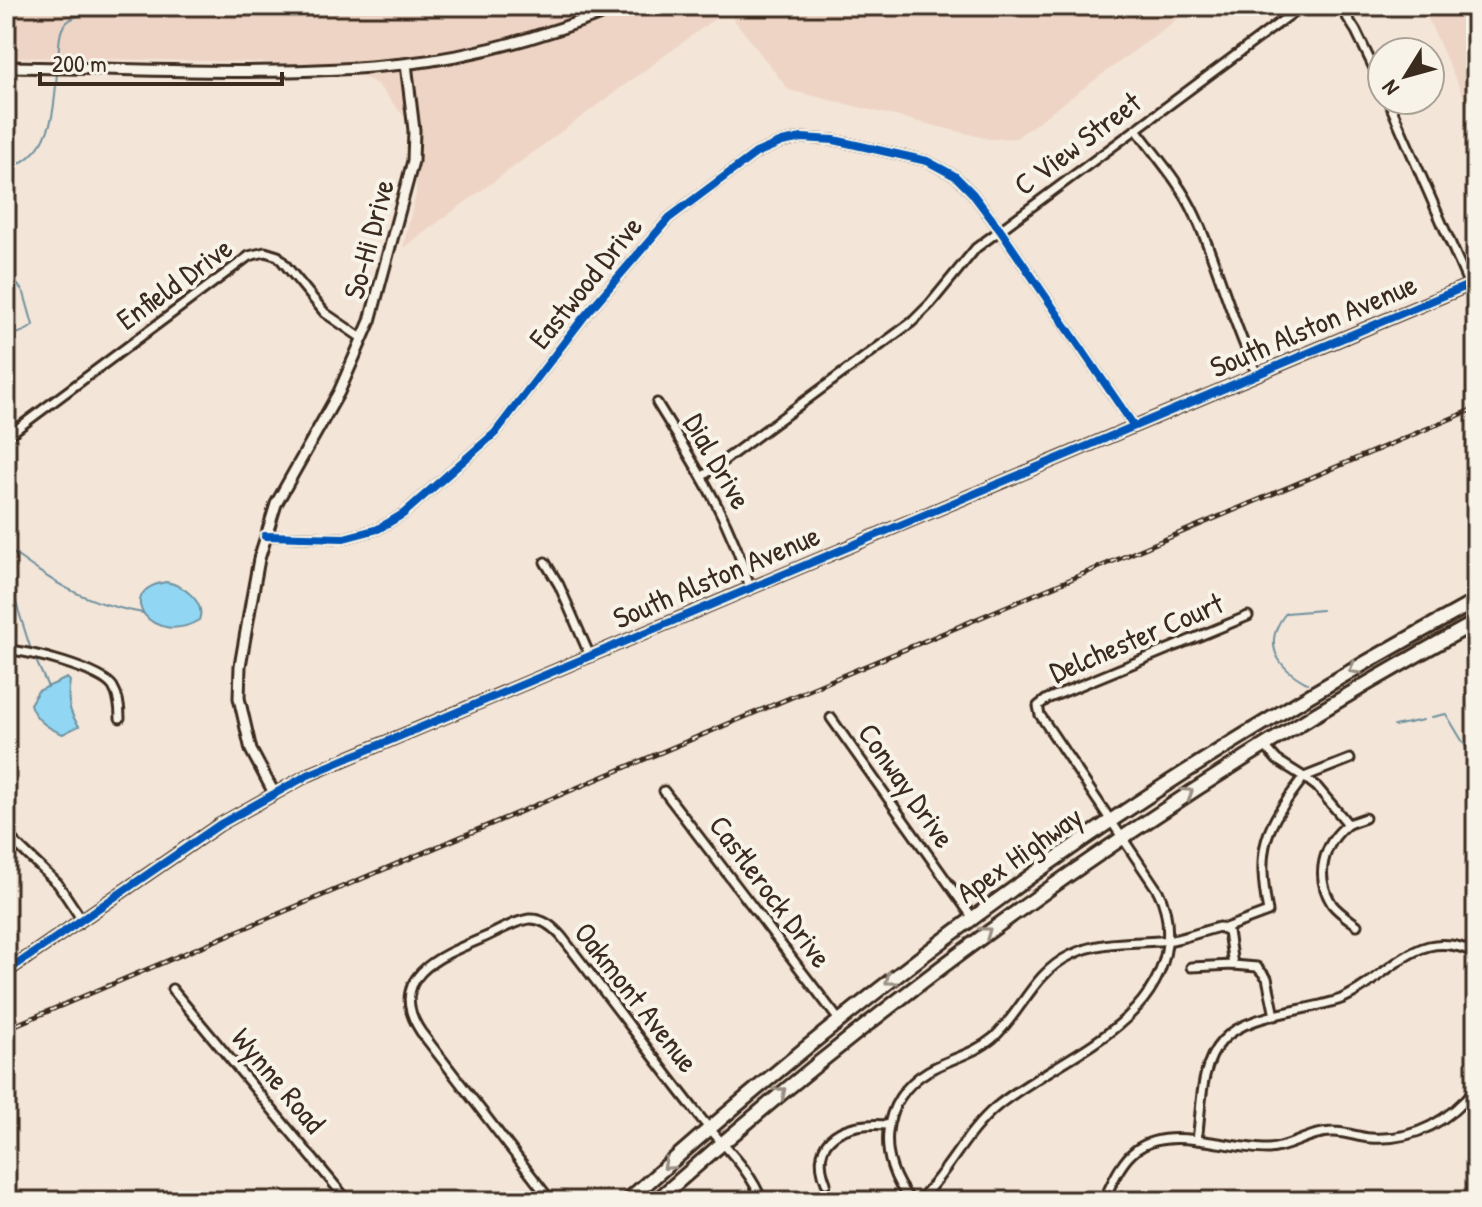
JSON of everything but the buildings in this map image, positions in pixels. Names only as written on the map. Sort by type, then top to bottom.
[{"type":"main road","name":"Apex Highway","points":[[627,1201],[839,1020],[973,918],[1113,821],[1286,709],[1476,601]]},
{"type":"main road","name":"Apex Highway","points":[[656,1201],[808,1069],[944,964],[1123,836],[1264,745],[1476,622]]},
{"type":"street","points":[[6,67],[311,70],[406,64],[513,43],[621,6]]},
{"type":"street","name":"C View Street","points":[[703,476],[912,322],[965,259],[1000,230],[1302,6]]},
{"type":"street","points":[[1340,6],[1366,52]]},
{"type":"street","name":"So-Hi Drive","points":[[274,793],[251,750],[239,698],[244,644],[265,536],[285,486],[339,392],[363,339],[408,188],[414,130],[406,64]]},
{"type":"street","points":[[1395,116],[1472,284]]},
{"type":"street","points":[[1136,129],[1194,213],[1232,318],[1257,374]]},
{"type":"street","name":"Eastwood Drive","points":[[265,536],[344,538],[378,529],[403,514],[495,433],[583,318],[661,227],[729,173],[768,147],[793,139],[824,139],[927,161],[955,176],[1000,230],[1134,426]]},
{"type":"street","name":"Enfield Drive","points":[[6,437],[257,253],[278,256],[325,313],[363,339]]},
{"type":"street","name":"South Alston Avenue","points":[[6,972],[219,825],[308,775],[1472,284]]},
{"type":"street","name":"Dial Drive","points":[[657,403],[703,476],[730,531],[750,588]]},
{"type":"street","points":[[545,562],[559,585],[590,656]]},
{"type":"street","name":"Delchester Court","points":[[1113,821],[1040,715],[1038,706],[1047,699],[1248,616]]},
{"type":"street","points":[[6,650],[24,650],[99,676],[112,686],[119,701],[120,718]]},
{"type":"street","name":"Conway Drive","points":[[831,718],[973,918]]},
{"type":"street","points":[[1264,745],[1277,760],[1317,787],[1348,824]]},
{"type":"street","points":[[911,1201],[890,1168],[887,1125],[900,1096],[913,1082],[928,1071],[964,1056],[991,1040],[1032,987],[1056,964],[1091,947],[1167,940],[1225,928],[1268,912],[1261,859],[1274,819],[1304,777],[1350,759]]},
{"type":"street","name":"Castlerock Drive","points":[[664,791],[839,1020]]},
{"type":"street","points":[[1357,925],[1334,906],[1325,889],[1322,869],[1326,850],[1335,835],[1348,824],[1365,818]]},
{"type":"street","points":[[918,1201],[942,1176],[969,1135],[996,1108],[1113,1028],[1143,1003],[1161,972],[1167,940],[1163,901],[1113,821]]},
{"type":"street","points":[[6,834],[58,884],[82,920]]},
{"type":"street","name":"Oakmont Avenue","points":[[551,1201],[413,1019],[409,999],[417,975],[426,966],[447,953],[529,919],[553,927],[722,1142],[762,1201]]},
{"type":"street","points":[[1225,928],[1233,965]]},
{"type":"street","points":[[1197,1140],[1205,1072],[1220,1043],[1240,1027],[1343,998],[1363,988],[1415,951],[1432,945],[1447,944],[1476,954]]},
{"type":"street","points":[[1191,967],[1257,967],[1263,972],[1269,986],[1275,1016]]},
{"type":"street","name":"Wynne Road","points":[[172,989],[348,1201]]},
{"type":"street","points":[[1103,1201],[1118,1171],[1135,1151],[1155,1141],[1197,1140],[1272,1149],[1333,1131],[1367,1138],[1390,1138],[1428,1128],[1444,1119],[1461,1106],[1476,1088]]},
{"type":"street","points":[[826,1183],[820,1169],[820,1157],[825,1146],[838,1133],[859,1124],[887,1125]]},
{"type":"shaded area","points":[[6,6],[732,6],[403,248],[416,194],[417,155],[403,115],[377,84],[346,68],[303,63],[6,57]]},
{"type":"shaded area","points":[[744,6],[1195,6],[1016,138],[989,139],[789,90],[731,16]]},
{"type":"shaded area","points":[[1437,6],[1476,6],[1476,124],[1446,58],[1446,36],[1436,36],[1425,12]]},
{"type":"water","points":[[166,582],[192,595],[199,607],[199,620],[182,627],[167,627],[154,623],[145,615],[140,605],[141,596],[150,587]]},
{"type":"water","points":[[67,678],[70,681],[71,710],[79,726],[63,734],[43,723],[30,704],[38,691]]},
{"type":"waterway","points":[[58,63],[60,37],[65,24],[110,6]]},
{"type":"waterway","points":[[6,177],[38,147],[49,128],[57,73]]},
{"type":"waterway","points":[[6,289],[8,285],[18,285],[24,293],[33,325],[6,342]]},
{"type":"waterway","points":[[6,548],[70,590],[121,609],[143,613]]},
{"type":"waterway","points":[[6,571],[31,650]]},
{"type":"waterway","points":[[1307,683],[1280,662],[1274,644],[1275,634],[1286,613],[1322,610]]},
{"type":"waterway","points":[[34,656],[48,687]]},
{"type":"waterway","points":[[1432,717],[1446,714],[1476,764]]},
{"type":"waterway","points":[[1394,726],[1423,720]]},
{"type":"waterway","points":[[1363,1201],[1393,1194],[1443,1196],[1476,1190]]},
{"type":"railway","points":[[6,1029],[1476,408]]},
{"type":"cycle path","points":[[265,536],[344,538],[378,529],[403,514],[495,433],[583,318],[669,218],[756,153],[802,138],[834,140],[927,161],[955,176],[1000,230],[1134,426]]},
{"type":"cycle path","points":[[6,972],[219,825],[308,775],[1476,282]]}]
